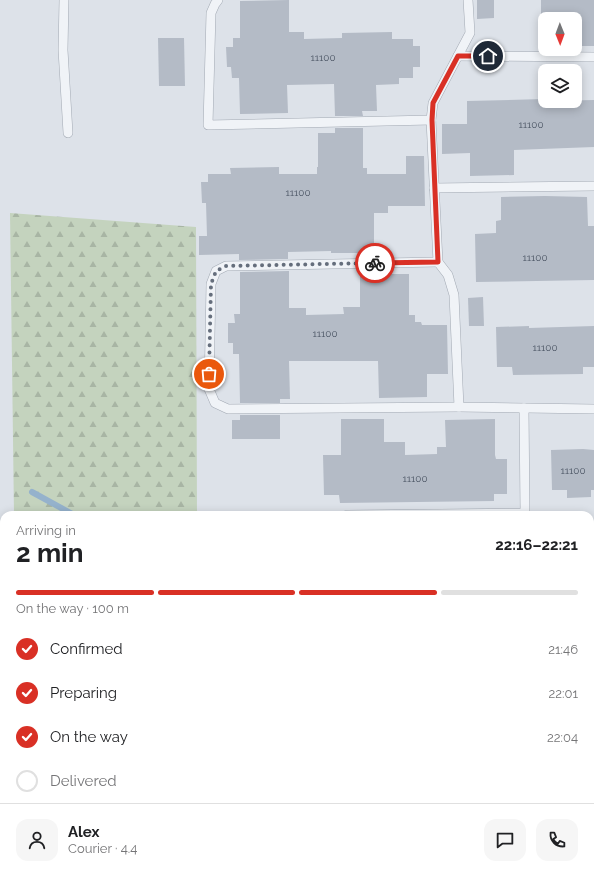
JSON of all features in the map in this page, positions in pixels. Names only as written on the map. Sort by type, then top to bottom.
[{"type":"lane","points":[[64,0],[63,50],[68,133]]},
{"type":"lane","points":[[218,0],[211,13],[208,125],[432,120]]},
{"type":"lane","points":[[459,407],[454,295],[448,275],[438,262],[432,120],[433,103],[470,33],[468,0]]},
{"type":"lane","points":[[458,56],[594,57]]},
{"type":"lane","points":[[434,188],[594,186]]},
{"type":"lane","points":[[438,262],[226,266],[216,271],[211,284],[209,389],[215,403],[228,410],[459,407],[594,409]]},
{"type":"lane","points":[[524,408],[525,511]]},
{"type":"green space","points":[[10,213],[196,227],[197,511],[14,511]]},
{"type":"building","points":[[289,0],[289,32],[304,32],[304,39],[342,38],[342,33],[392,32],[392,39],[413,39],[413,46],[420,46],[420,67],[413,67],[413,78],[399,78],[399,84],[376,85],[377,111],[362,111],[363,116],[335,116],[334,84],[287,85],[288,113],[240,114],[239,78],[232,78],[231,67],[227,67],[226,47],[233,47],[233,38],[240,38],[240,1]]},
{"type":"building","points":[[477,0],[494,0],[494,18],[477,19]]},
{"type":"building","points":[[541,0],[594,0],[594,46],[582,46],[582,12],[541,12]]},
{"type":"building","points":[[158,38],[184,38],[185,86],[159,86]]},
{"type":"building","points":[[538,99],[538,108],[582,108],[582,100],[594,100],[594,147],[514,150],[514,175],[470,176],[470,153],[442,154],[442,124],[467,124],[467,101]]},
{"type":"building","points":[[335,128],[363,128],[363,168],[367,168],[367,174],[406,174],[406,156],[424,156],[425,206],[388,206],[388,213],[374,213],[374,257],[359,257],[359,253],[331,253],[331,251],[288,252],[288,259],[239,260],[239,254],[199,255],[199,236],[207,236],[206,203],[202,203],[201,182],[208,182],[208,174],[231,174],[230,168],[279,167],[279,174],[317,174],[318,133],[335,133]]},
{"type":"building","points":[[501,197],[587,197],[588,226],[594,226],[594,280],[476,282],[475,234],[496,233],[496,221],[501,220]]},
{"type":"building","points":[[360,269],[375,269],[375,274],[409,274],[409,315],[415,315],[415,322],[421,322],[422,325],[447,325],[448,374],[427,374],[427,397],[379,398],[378,361],[289,361],[290,399],[280,399],[280,403],[240,403],[239,354],[233,354],[233,343],[228,343],[228,323],[235,323],[234,314],[240,314],[240,272],[289,271],[289,308],[306,308],[306,315],[344,314],[343,307],[360,307]]},
{"type":"building","points":[[483,297],[484,326],[469,326],[468,298]]},
{"type":"building","points":[[529,326],[529,328],[594,326],[594,367],[583,367],[583,374],[513,375],[512,367],[497,367],[496,327]]},
{"type":"building","points":[[240,415],[280,415],[280,439],[232,439],[232,420],[240,420]]},
{"type":"building","points":[[341,419],[384,419],[384,442],[405,442],[405,455],[437,454],[437,447],[446,447],[445,420],[495,419],[495,455],[496,459],[507,459],[507,494],[494,494],[494,501],[340,503],[339,495],[324,495],[323,455],[341,455]]},
{"type":"building","points":[[551,450],[594,450],[594,490],[591,490],[591,497],[567,498],[567,490],[552,490]]},
{"type":"waterway","points":[[32,492],[67,511]]},
{"type":"way so far","points":[[209,374],[211,284],[216,271],[226,266],[375,263]]},
{"type":"route","points":[[375,263],[438,262],[432,120],[433,103],[458,56],[488,56]]}]
